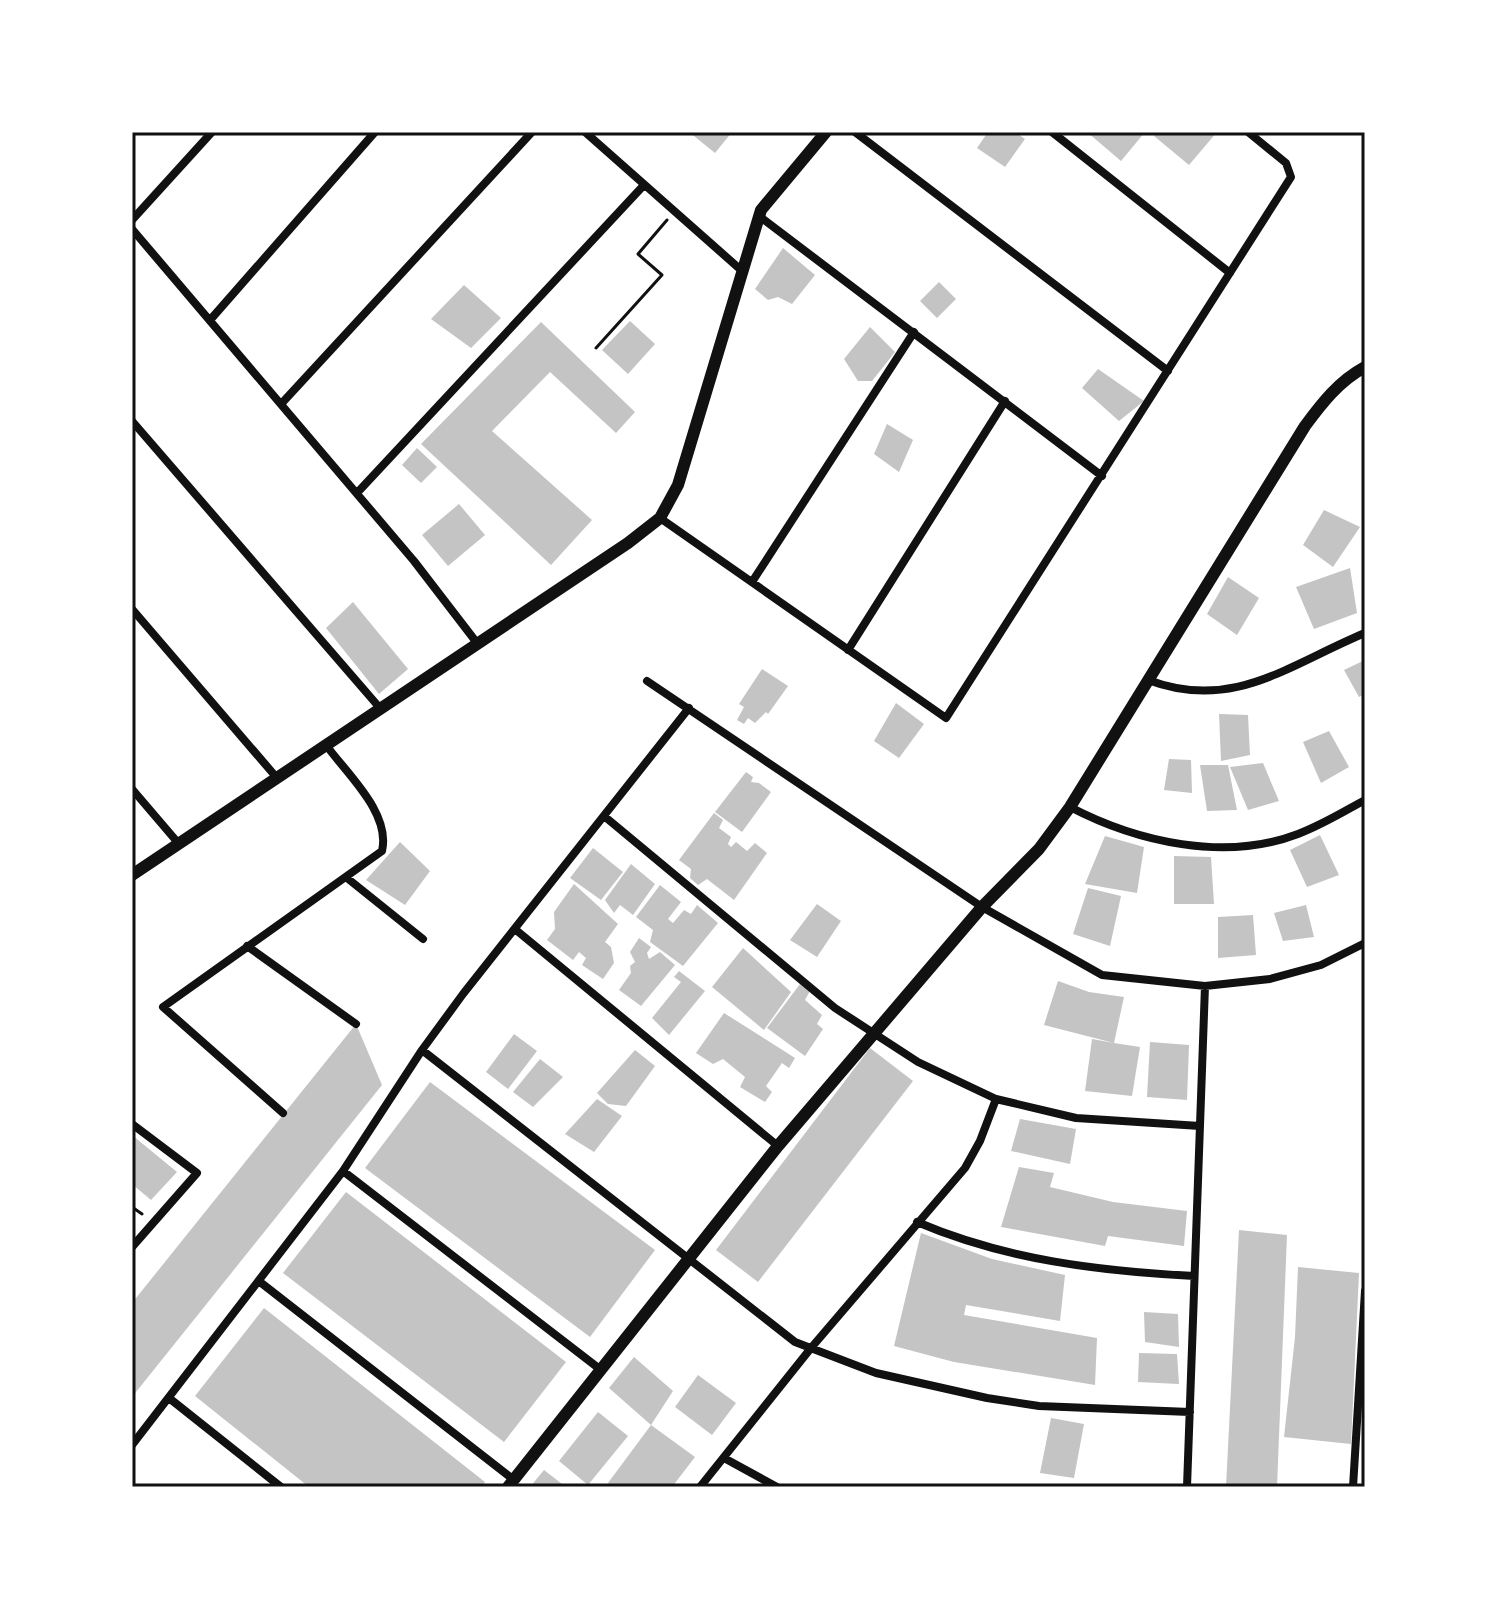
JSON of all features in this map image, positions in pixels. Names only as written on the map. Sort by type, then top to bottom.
[{"type":"street","points":[[132,220],[212,132]]},
{"type":"street","points":[[211,319],[375,132]]},
{"type":"street","points":[[282,403],[532,132]]},
{"type":"street","points":[[585,132],[741,270]]},
{"type":"street","points":[[132,875],[628,543],[660,518],[678,485],[759,216],[826,132]]},
{"type":"street","points":[[855,132],[1168,371]]},
{"type":"street","points":[[1052,132],[1230,273]]},
{"type":"street","points":[[660,518],[946,718],[1291,177],[1286,163],[1248,132]]},
{"type":"street","points":[[357,493],[644,185]]},
{"type":"street","points":[[759,216],[1102,476]]},
{"type":"street","points":[[132,229],[282,403],[477,643]]},
{"type":"street","points":[[752,582],[914,332]]},
{"type":"street","points":[[260,1282],[511,1484],[778,1146],[982,907],[1013,878],[1070,807],[1305,426],[1328,395],[1349,375],[1365,367]]},
{"type":"street","points":[[848,650],[1005,401]]},
{"type":"street","points":[[132,421],[379,707]]},
{"type":"street","points":[[132,609],[277,778]]},
{"type":"street","points":[[1148,680],[1200,693],[1226,692],[1365,633]]},
{"type":"street","points":[[647,681],[982,907],[1102,975],[1205,986],[1270,979],[1321,965],[1365,943]]},
{"type":"street","points":[[132,1445],[343,1171],[422,1050],[689,708]]},
{"type":"street","points":[[283,1113],[163,1007],[382,851],[386,837],[380,819],[326,745]]},
{"type":"street","points":[[132,789],[179,844]]},
{"type":"street","points":[[1070,807],[1140,836],[1221,847],[1296,835],[1365,800]]},
{"type":"street","points":[[604,816],[835,1008],[918,1062],[996,1099],[1076,1118],[1200,1126]]},
{"type":"street","points":[[347,878],[423,939]]},
{"type":"street","points":[[516,930],[778,1146]]},
{"type":"street","points":[[247,946],[356,1024]]},
{"type":"street","points":[[1187,1487],[1205,986]]},
{"type":"street","points":[[422,1050],[795,1342],[876,1373],[987,1398],[1039,1406],[1190,1412]]},
{"type":"street","points":[[700,1487],[811,1348],[965,1168],[980,1141],[996,1099]]},
{"type":"street","points":[[132,1124],[197,1173],[132,1247]]},
{"type":"street","points":[[343,1171],[601,1370]]},
{"type":"street","points":[[917,1222],[967,1242],[1064,1265],[1194,1276]]},
{"type":"street","points":[[1353,1487],[1365,1291]]},
{"type":"street","points":[[169,1398],[281,1487]]},
{"type":"street","points":[[724,1458],[777,1487]]},
{"type":"path","points":[[596,348],[662,275],[638,254],[675,211]]},
{"type":"building","points":[[689,132],[732,132],[715,153]]},
{"type":"building","points":[[988,132],[1015,132],[1025,139],[1005,167],[977,148]]},
{"type":"building","points":[[1087,132],[1145,132],[1121,161]]},
{"type":"building","points":[[1157,132],[1217,132],[1189,165],[1154,136]]},
{"type":"building","points":[[783,248],[815,275],[792,304],[778,297],[768,300],[755,289]]},
{"type":"building","points":[[939,282],[956,299],[937,318],[920,301]]},
{"type":"building","points":[[464,285],[501,318],[471,348],[431,319]]},
{"type":"building","points":[[630,321],[655,344],[628,374],[602,350]]},
{"type":"building","points":[[541,322],[635,412],[616,433],[550,372],[492,431],[592,520],[551,565],[421,444]]},
{"type":"building","points":[[870,327],[895,352],[872,381],[858,381],[844,359]]},
{"type":"building","points":[[1098,369],[1144,401],[1119,421],[1082,388]]},
{"type":"building","points":[[887,424],[913,440],[899,472],[874,454]]},
{"type":"building","points":[[417,448],[437,467],[421,483],[402,465]]},
{"type":"building","points":[[459,504],[485,535],[448,566],[422,535]]},
{"type":"building","points":[[1324,510],[1360,527],[1333,567],[1303,545]]},
{"type":"building","points":[[1350,568],[1357,613],[1314,629],[1296,587]]},
{"type":"building","points":[[1228,577],[1259,598],[1237,635],[1207,614]]},
{"type":"building","points":[[353,602],[408,669],[379,694],[326,628]]},
{"type":"building","points":[[1365,660],[1365,694],[1359,697],[1344,670]]},
{"type":"building","points":[[762,669],[788,686],[768,714],[766,712],[755,723],[748,718],[744,724],[737,720],[744,707],[739,704]]},
{"type":"building","points":[[896,703],[924,724],[899,758],[874,741]]},
{"type":"building","points":[[1219,714],[1248,715],[1250,755],[1221,761]]},
{"type":"building","points":[[1329,731],[1349,767],[1321,783],[1303,742]]},
{"type":"building","points":[[1169,759],[1191,760],[1192,793],[1164,790]]},
{"type":"building","points":[[1263,763],[1279,801],[1248,810],[1230,767]]},
{"type":"building","points":[[1200,765],[1228,765],[1237,810],[1207,811]]},
{"type":"building","points":[[746,772],[753,777],[751,782],[759,783],[771,792],[742,832],[715,812]]},
{"type":"building","points":[[714,813],[723,820],[719,828],[731,837],[728,844],[731,847],[736,842],[747,851],[755,843],[767,853],[734,900],[707,879],[698,885],[690,878],[691,869],[679,860]]},
{"type":"building","points":[[1320,835],[1339,875],[1307,887],[1290,850]]},
{"type":"building","points":[[1105,836],[1144,847],[1137,893],[1085,884]]},
{"type":"building","points":[[400,842],[430,871],[405,905],[366,880]]},
{"type":"building","points":[[593,848],[623,872],[601,900],[570,878]]},
{"type":"building","points":[[1174,856],[1211,857],[1214,904],[1174,904]]},
{"type":"building","points":[[631,864],[655,884],[633,915],[620,905],[614,913],[605,900]]},
{"type":"building","points":[[574,884],[618,924],[605,942],[611,947],[614,963],[603,979],[582,965],[586,958],[579,952],[573,960],[547,940],[555,929],[554,912]]},
{"type":"building","points":[[660,885],[681,902],[668,919],[673,923],[684,910],[691,914],[697,905],[718,923],[683,966],[650,942],[653,930],[636,917]]},
{"type":"building","points":[[1088,888],[1121,896],[1110,946],[1073,934]]},
{"type":"building","points":[[817,904],[841,921],[817,957],[790,940]]},
{"type":"building","points":[[1306,905],[1314,937],[1283,941],[1274,913]]},
{"type":"building","points":[[1253,915],[1256,955],[1218,958],[1218,917]]},
{"type":"building","points":[[639,938],[651,947],[647,953],[649,959],[660,952],[675,965],[641,1006],[619,990],[631,973],[630,966],[635,962],[630,952]]},
{"type":"building","points":[[743,948],[791,992],[764,1030],[712,987]]},
{"type":"building","points":[[679,971],[705,991],[669,1035],[652,1018],[681,982],[674,977]]},
{"type":"building","points":[[1058,981],[1089,992],[1124,997],[1114,1043],[1044,1025]]},
{"type":"building","points":[[800,984],[810,991],[805,1000],[822,1015],[817,1024],[823,1029],[805,1056],[767,1028]]},
{"type":"building","points":[[724,1013],[795,1058],[789,1068],[782,1063],[766,1086],[772,1092],[765,1102],[740,1087],[745,1077],[723,1059],[713,1064],[696,1053]]},
{"type":"building","points":[[356,1024],[382,1085],[132,1397],[132,1303]]},
{"type":"building","points":[[514,1034],[537,1051],[508,1089],[486,1072]]},
{"type":"building","points":[[1092,1039],[1140,1047],[1132,1096],[1085,1091]]},
{"type":"building","points":[[1150,1042],[1189,1045],[1187,1100],[1147,1097]]},
{"type":"building","points":[[870,1048],[913,1081],[758,1282],[716,1250]]},
{"type":"building","points":[[635,1050],[655,1066],[626,1106],[608,1104],[597,1093]]},
{"type":"building","points":[[540,1059],[563,1077],[533,1107],[513,1092]]},
{"type":"building","points":[[430,1082],[655,1250],[590,1337],[365,1168]]},
{"type":"building","points":[[597,1099],[622,1116],[594,1152],[565,1134]]},
{"type":"building","points":[[1020,1119],[1076,1129],[1070,1164],[1011,1151]]},
{"type":"building","points":[[132,1135],[177,1172],[151,1200],[132,1184]]},
{"type":"building","points":[[1019,1167],[1054,1173],[1050,1187],[1113,1202],[1187,1211],[1184,1246],[1108,1236],[1105,1246],[1001,1227]]},
{"type":"building","points":[[346,1192],[566,1362],[504,1442],[283,1273]]},
{"type":"building","points":[[1239,1230],[1287,1235],[1277,1487],[1226,1487]]},
{"type":"building","points":[[921,1233],[992,1259],[1065,1275],[1060,1321],[966,1305],[964,1315],[1097,1338],[1095,1385],[954,1362],[894,1346]]},
{"type":"building","points":[[1298,1267],[1359,1273],[1351,1444],[1284,1437],[1295,1337]]},
{"type":"building","points":[[264,1308],[485,1482],[481,1487],[309,1487],[195,1396]]},
{"type":"building","points":[[1144,1312],[1178,1314],[1179,1347],[1145,1342]]},
{"type":"building","points":[[1139,1353],[1177,1354],[1179,1384],[1138,1382]]},
{"type":"building","points":[[634,1357],[673,1391],[651,1425],[609,1388]]},
{"type":"building","points":[[698,1375],[736,1403],[712,1435],[675,1407]]},
{"type":"building","points":[[598,1412],[628,1436],[588,1485],[559,1461]]},
{"type":"building","points":[[1051,1418],[1084,1424],[1074,1478],[1040,1473]]},
{"type":"building","points":[[651,1425],[695,1457],[672,1487],[613,1487],[608,1483]]},
{"type":"building","points":[[544,1470],[566,1487],[530,1487]]}]
